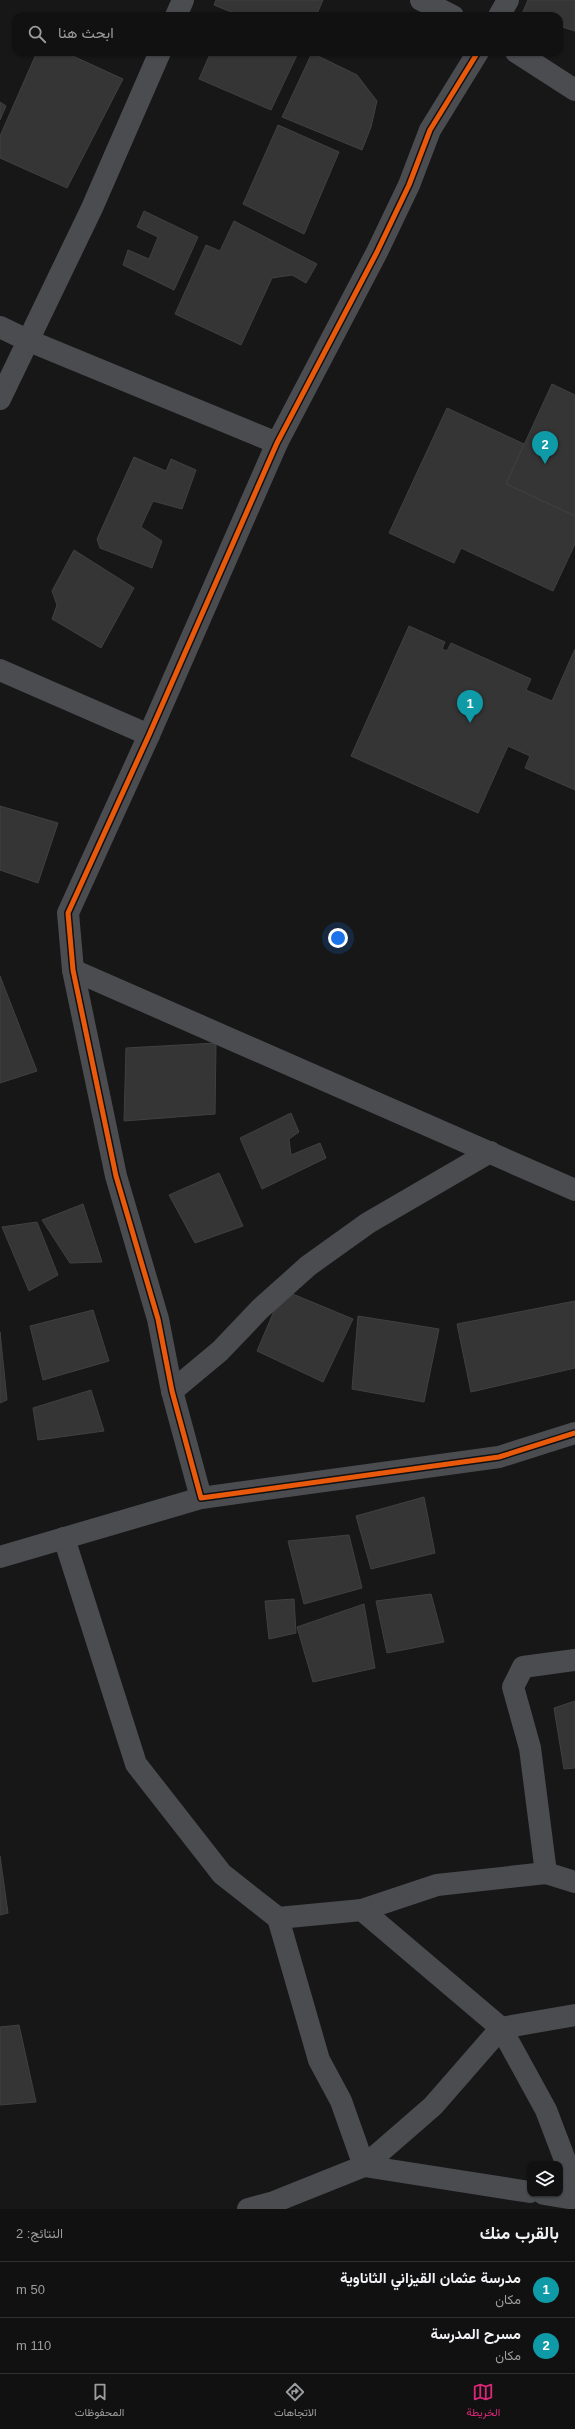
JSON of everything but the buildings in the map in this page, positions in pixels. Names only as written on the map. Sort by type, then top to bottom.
[{"type":"street","points":[[178,12],[183,0]]},
{"type":"street","points":[[421,0],[445,12]]},
{"type":"street","points":[[501,12],[508,0]]},
{"type":"street","points":[[0,399],[26,340],[92,208],[158,56]]},
{"type":"street","points":[[201,1498],[172,1391],[158,1319],[116,1176],[72,970],[68,913],[149,735],[277,443],[377,252],[409,185],[430,130],[476,56]]},
{"type":"street","points":[[522,56],[575,90]]},
{"type":"street","points":[[0,327],[26,340],[277,443]]},
{"type":"street","points":[[0,670],[149,735]]},
{"type":"street","points":[[72,970],[575,1190]]},
{"type":"street","points":[[172,1391],[220,1351],[260,1309],[308,1266],[368,1223],[490,1152]]},
{"type":"street","points":[[0,1556],[201,1498],[499,1457],[575,1433]]},
{"type":"street","points":[[64,1538],[136,1764],[222,1874],[278,1918],[319,2060],[341,2101],[364,2166]]},
{"type":"street","points":[[546,1873],[530,1748],[513,1687],[523,1667],[575,1660]]},
{"type":"street","points":[[278,1918],[362,1910],[436,1885],[546,1873],[575,1882]]},
{"type":"street","points":[[362,1910],[501,2028],[546,2110],[575,2186]]},
{"type":"street","points":[[248,2209],[274,2202],[364,2166],[433,2106],[501,2028],[575,2015]]},
{"type":"street","points":[[364,2166],[527,2192]]},
{"type":"street","points":[[563,2197],[575,2199]]},
{"type":"cycle path","points":[[476,56],[430,130],[409,185],[377,252],[277,443],[149,735],[68,913],[73,970],[116,1176],[158,1319],[172,1391],[201,1498],[499,1457],[575,1433]]},
{"type":"place","name":"مسرح المدرسة","points":[[545,464]]},
{"type":"place","name":"مدرسة عثمان القيزاني الثاناوية","points":[[470,723]]}]
